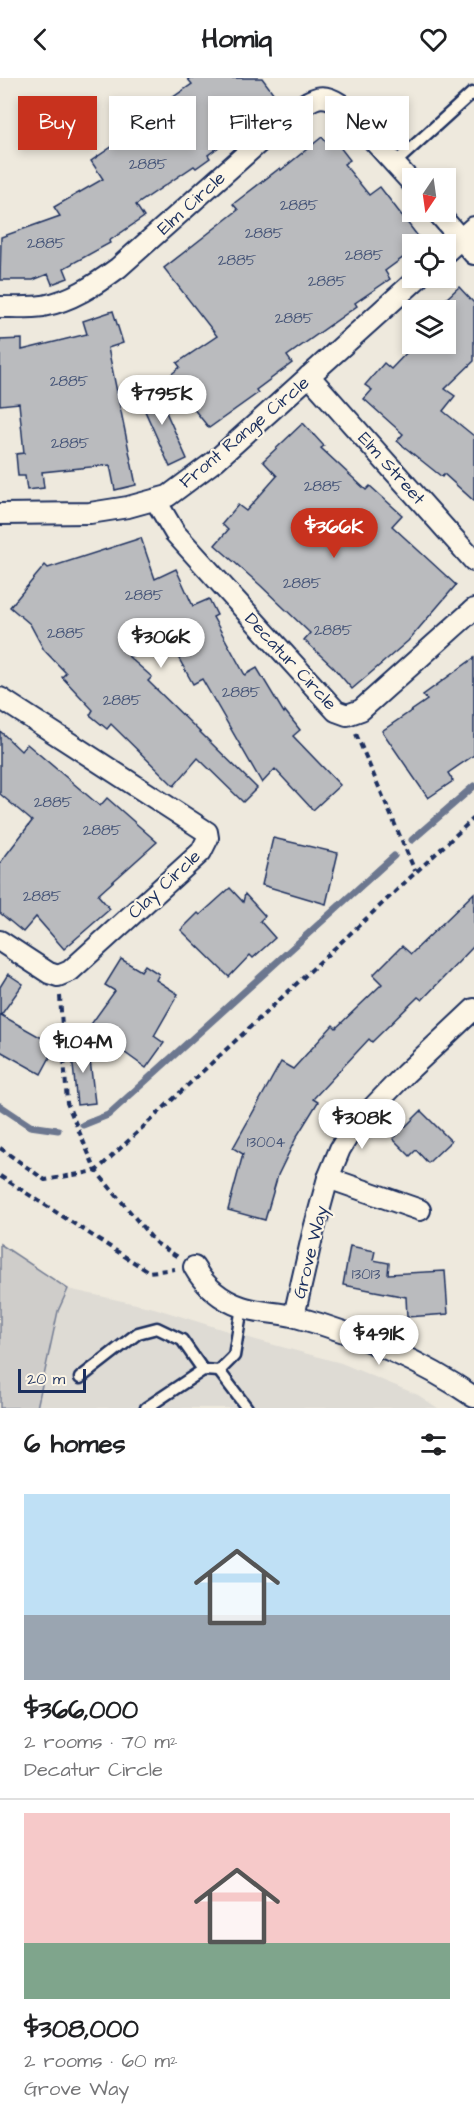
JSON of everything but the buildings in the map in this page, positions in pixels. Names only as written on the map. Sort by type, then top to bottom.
[{"type":"street","name":"Elm Circle","points":[[0,307],[41,306],[61,301],[89,288],[118,268],[292,113],[311,100],[322,96],[330,97],[340,104],[402,171]]},
{"type":"street","points":[[452,222],[467,232],[474,254]]},
{"type":"street","points":[[456,242],[467,232]]},
{"type":"street","name":"Front Range Circle","points":[[0,514],[90,513],[156,501],[168,496],[215,461],[407,288]]},
{"type":"street","name":"Elm Street","points":[[309,376],[474,561]]},
{"type":"street","name":"Decatur Circle","points":[[156,501],[174,533],[336,711],[347,715],[361,710],[474,609]]},
{"type":"street","name":"Clay Circle","points":[[0,698],[207,832],[208,838],[201,852],[70,971],[58,976]]},
{"type":"street","points":[[0,941],[49,973],[58,976]]},
{"type":"street","name":"Grove Way","points":[[194,1267],[202,1281],[216,1293],[242,1307],[294,1317],[328,1178],[340,1149],[353,1128],[405,1074],[474,1009]]},
{"type":"street","points":[[328,1178],[420,1210]]},
{"type":"street","points":[[294,1317],[386,1348],[432,1370],[474,1397]]},
{"type":"lane","points":[[395,163],[472,93],[474,95]]},
{"type":"lane","points":[[146,1408],[203,1370],[219,1371],[234,1356],[242,1307]]},
{"type":"lane","points":[[80,1378],[138,1333],[157,1328],[182,1340],[203,1370]]},
{"type":"lane","points":[[219,1371],[247,1408]]},
{"type":"path","points":[[347,715],[416,871]]},
{"type":"path","points":[[0,1148],[45,1180],[96,1171],[474,818]]},
{"type":"path","points":[[58,976],[67,1103],[96,1171],[156,1244],[194,1267]]},
{"type":"path","points":[[0,1176],[149,1272],[194,1267]]},
{"type":"shaded area","points":[[0,1244],[68,1289],[58,1311],[37,1408],[0,1408]]},
{"type":"shaded area","points":[[68,1289],[154,1308],[256,1340],[341,1363],[418,1395],[438,1408],[37,1408],[58,1311]]},
{"type":"waterway","points":[[412,840],[474,786]]},
{"type":"waterway","points":[[83,1125],[108,1115],[394,856]]},
{"type":"waterway","points":[[0,1106],[30,1126],[58,1130]]}]
